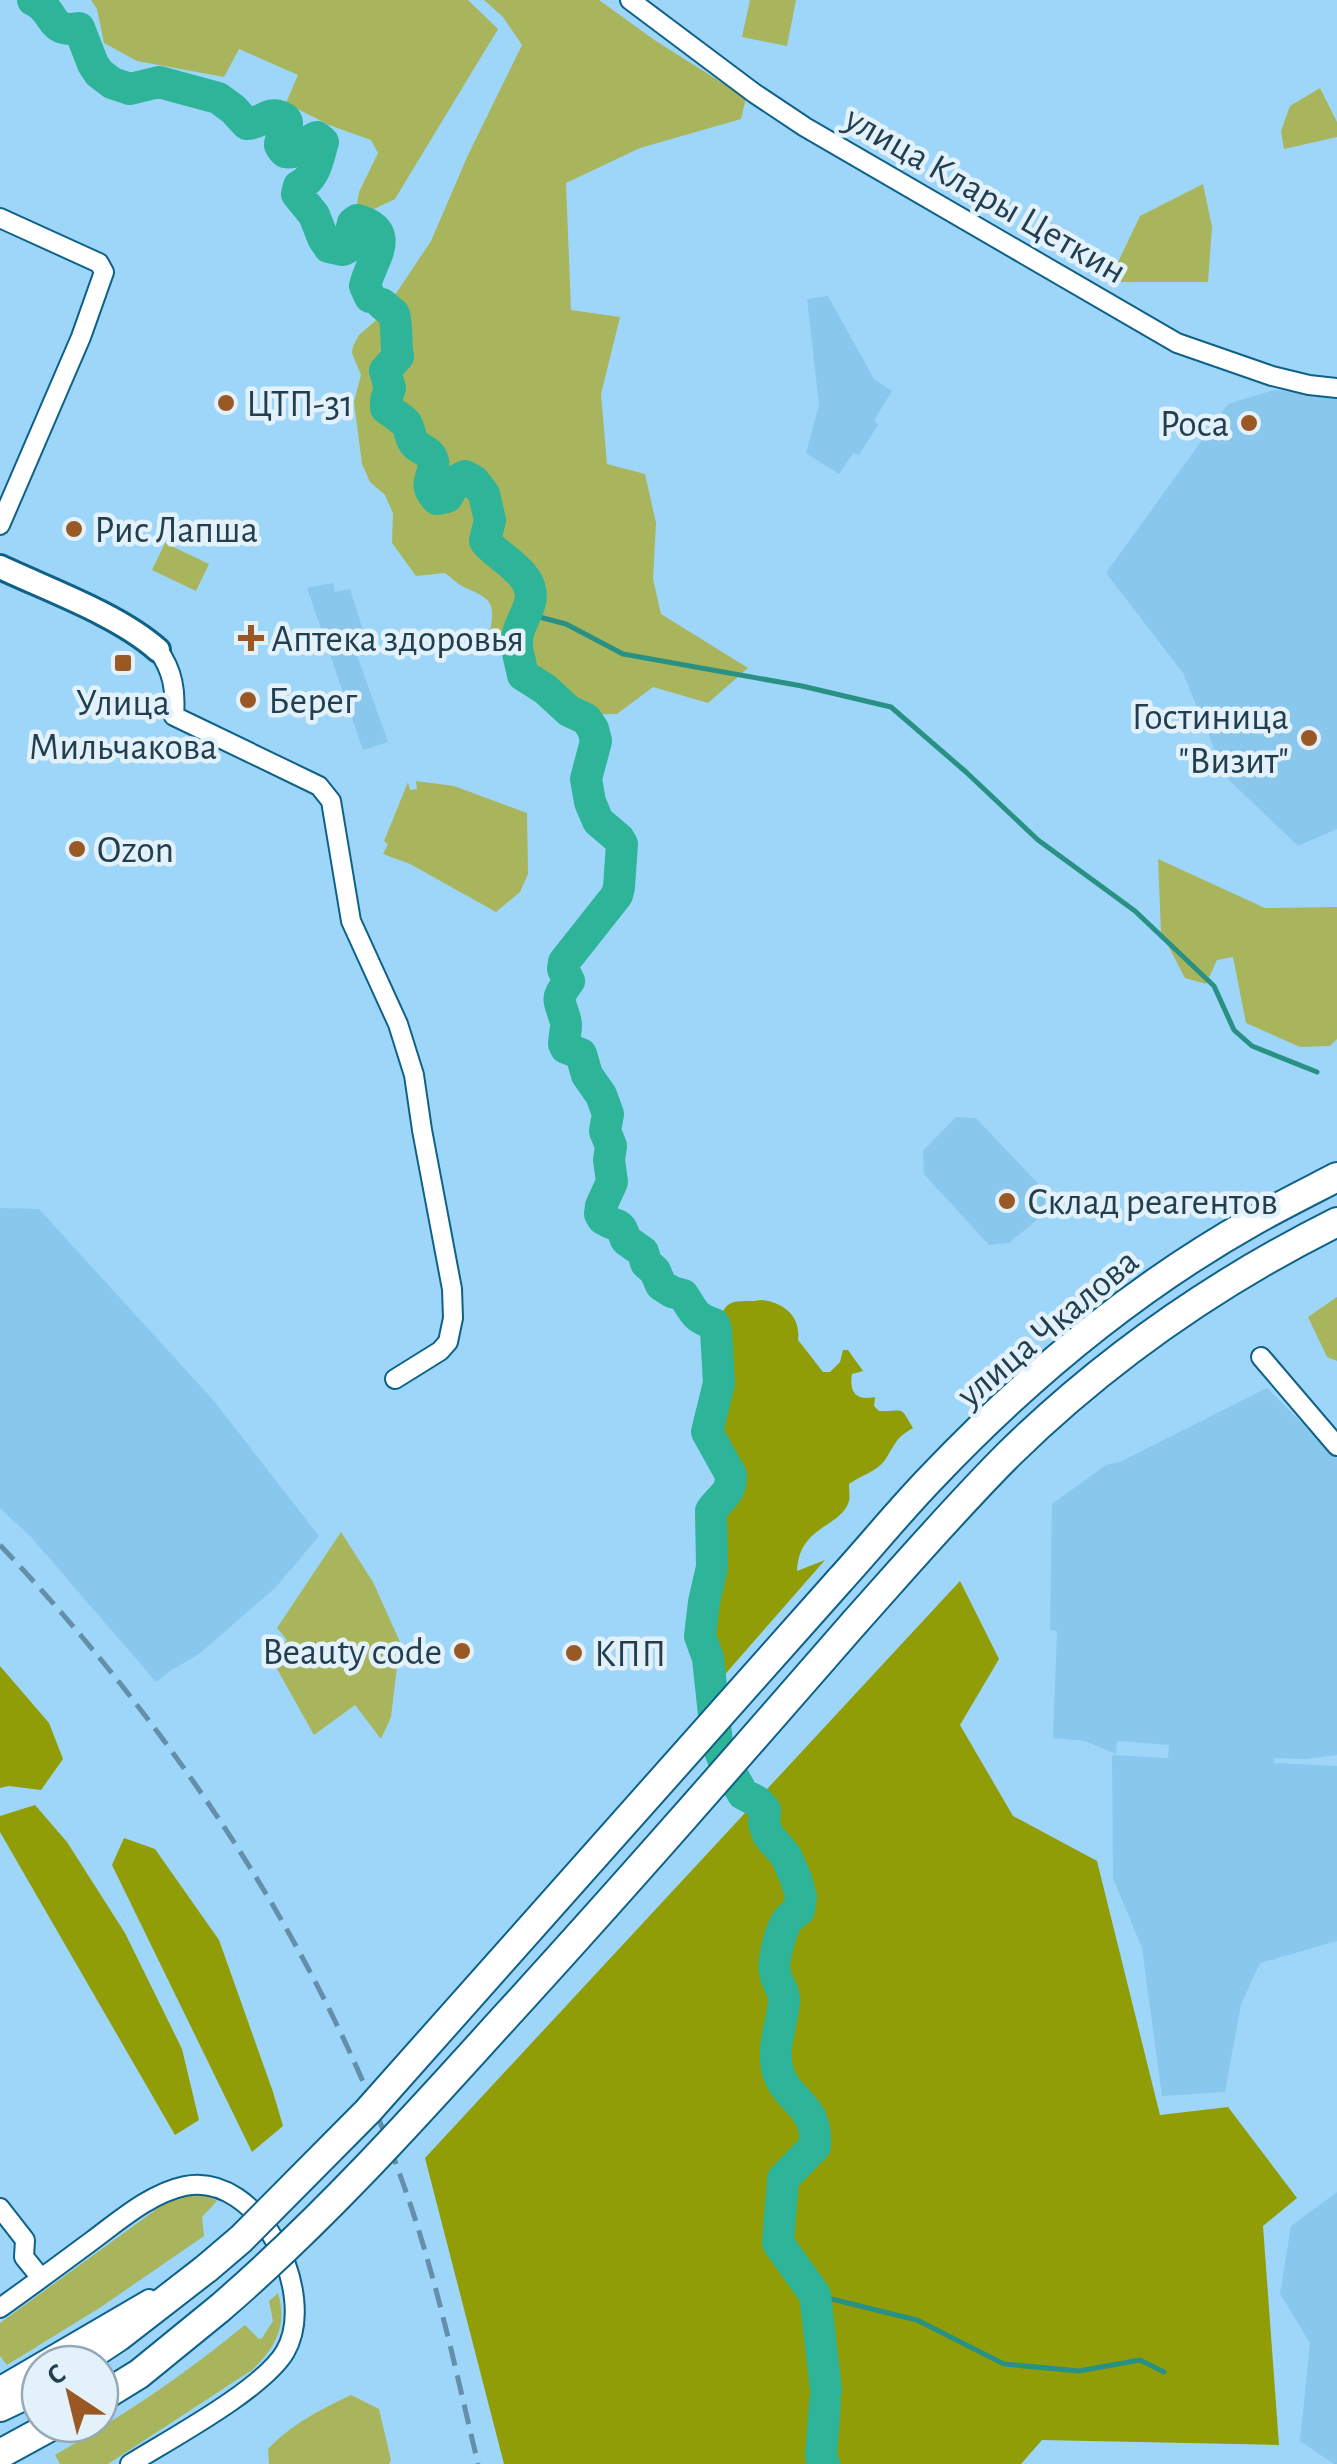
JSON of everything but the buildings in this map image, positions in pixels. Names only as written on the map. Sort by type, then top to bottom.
[{"type":"main road","name":"улица Чкалова","points":[[107,2344],[241,2239],[368,2112],[932,1477],[986,1424],[1080,1341],[1184,1264],[1254,1220],[1337,1177]]},
{"type":"main road","name":"улица Чкалова","points":[[120,2386],[220,2308],[297,2238],[445,2084],[961,1503],[1012,1452],[1138,1344],[1207,1294],[1337,1222]]},
{"type":"street","name":"улица Клары Цеткин","points":[[630,0],[805,128],[1177,343],[1272,376],[1337,388]]},
{"type":"street","points":[[0,218],[99,263],[104,272],[81,337],[0,524]]},
{"type":"street","points":[[0,567],[141,636],[166,662],[172,677],[174,716],[319,786],[330,802],[351,921],[398,1024],[414,1075],[452,1289],[453,1318],[448,1342],[395,1379]]},
{"type":"street","points":[[1260,1356],[1337,1446]]},
{"type":"street","points":[[0,2308],[141,2206],[170,2190],[194,2184],[218,2187],[242,2199],[254,2212],[276,2245],[291,2285],[293,2331],[283,2355],[242,2392],[130,2464]]},
{"type":"street","points":[[0,2208],[26,2240],[24,2257],[41,2278]]},
{"type":"street","points":[[0,2386],[207,2268]]},
{"type":"shaded area","points":[[828,296],[874,379],[892,391],[874,420],[878,425],[859,455],[853,453],[839,474],[806,453],[819,405],[807,299]]},
{"type":"shaded area","points":[[1274,390],[1337,396],[1337,829],[1298,846],[1226,777],[1183,673],[1106,573],[1228,404]]},
{"type":"shaded area","points":[[333,583],[335,592],[350,589],[365,636],[352,641],[388,742],[363,750],[307,588]]},
{"type":"shaded area","points":[[956,1117],[976,1118],[1045,1191],[1045,1213],[1009,1243],[989,1245],[924,1174],[923,1151]]},
{"type":"shaded area","points":[[0,1208],[39,1209],[214,1401],[319,1536],[276,1587],[199,1654],[156,1682],[31,1537],[0,1508]]},
{"type":"shaded area","points":[[1267,1388],[1337,1458],[1337,1755],[1274,1758],[1274,1763],[1337,1766],[1337,1941],[1260,1963],[1241,2004],[1225,2092],[1162,2096],[1142,1948],[1113,1878],[1112,1755],[1168,1758],[1169,1745],[1117,1741],[1116,1754],[1085,1741],[1053,1738],[1057,1631],[1050,1630],[1052,1504],[1106,1465],[1120,1462]]},
{"type":"shaded area","points":[[1337,2192],[1334,2464],[1300,2441],[1310,2343],[1280,2294],[1291,2226]]},
{"type":"green space","points":[[91,0],[468,0],[498,29],[395,199],[372,210],[368,218],[355,217],[359,192],[378,153],[371,140],[329,125],[286,103],[298,75],[239,49],[224,77],[137,61],[104,43],[97,9]]},
{"type":"green space","points":[[484,0],[599,0],[746,98],[741,119],[640,148],[566,183],[571,310],[620,317],[601,394],[607,464],[645,474],[656,523],[653,579],[661,614],[748,668],[708,703],[653,687],[617,714],[556,715],[533,672],[490,632],[492,614],[486,599],[445,573],[416,576],[392,543],[393,513],[362,464],[354,402],[361,375],[353,346],[359,335],[381,316],[431,241],[522,45],[503,17]]},
{"type":"green space","points":[[750,0],[796,0],[787,46],[742,37]]},
{"type":"green space","points":[[1320,88],[1337,122],[1337,137],[1284,149],[1281,131],[1290,106]]},
{"type":"green space","points":[[1203,184],[1212,227],[1208,282],[1121,282],[1118,262],[1140,216]]},
{"type":"green space","points":[[165,543],[209,564],[196,591],[152,570]]},
{"type":"green space","points":[[416,781],[454,786],[527,813],[528,874],[520,892],[496,912],[410,864],[383,854],[388,844],[384,841],[408,782],[410,790],[417,789]]},
{"type":"green space","points":[[1158,859],[1265,908],[1337,907],[1337,1039],[1330,1046],[1300,1047],[1246,1023],[1233,957],[1217,960],[1206,984],[1185,978],[1161,932]]},
{"type":"green space","points":[[1337,1297],[1337,1361],[1327,1357],[1308,1317]]},
{"type":"green space","points":[[761,1300],[789,1312],[797,1324],[798,1340],[823,1372],[830,1372],[840,1362],[843,1350],[848,1350],[863,1371],[852,1374],[855,1394],[875,1397],[874,1406],[879,1411],[900,1411],[913,1428],[873,1471],[849,1484],[845,1510],[805,1544],[797,1571],[825,1560],[714,1687],[711,1655],[703,1634],[717,1563],[715,1512],[736,1487],[712,1428],[724,1384],[723,1353],[728,1338],[722,1318],[725,1308],[734,1302]]},
{"type":"green space","points":[[341,1532],[373,1582],[400,1642],[391,1717],[381,1739],[355,1705],[314,1735],[272,1660],[287,1640],[277,1628]]},
{"type":"green space","points":[[960,1581],[999,1659],[960,1725],[1013,1816],[1097,1861],[1160,2115],[1228,2107],[1297,2198],[1263,2226],[1279,2445],[1042,2440],[1021,2464],[504,2464],[425,2158]]},
{"type":"green space","points":[[0,1666],[49,1723],[63,1759],[41,1790],[0,1788]]},
{"type":"green space","points":[[35,1805],[67,1842],[125,1933],[182,2049],[199,2120],[175,2135],[0,1832],[0,1816]]},
{"type":"green space","points":[[124,1838],[155,1849],[219,1940],[283,2126],[252,2152],[112,1865]]},
{"type":"green space","points":[[198,2194],[217,2201],[202,2217],[204,2236],[41,2344],[20,2344],[20,2357],[7,2365],[0,2356],[0,2323],[165,2203]]},
{"type":"green space","points":[[278,2293],[280,2326],[267,2353],[252,2370],[108,2464],[60,2464],[55,2455],[74,2444],[120,2444],[120,2416],[245,2325],[262,2338],[273,2321],[269,2301]]},
{"type":"green space","points":[[351,2395],[379,2409],[389,2464],[269,2464],[268,2449],[277,2440],[307,2418]]},
{"type":"waterway","points":[[33,0],[56,24],[79,28],[93,64],[112,83],[130,89],[159,82],[218,98],[247,124],[279,116],[287,122],[280,141],[285,152],[317,137],[323,142],[313,173],[299,186],[297,194],[314,215],[329,247],[347,248],[357,220],[377,232],[379,247],[365,286],[370,297]]},
{"type":"waterway","points":[[382,304],[394,314],[398,356],[385,371],[390,388],[386,408],[406,423],[414,443],[432,458],[429,484],[437,499],[447,497],[457,480],[465,476],[484,494],[490,520],[485,541],[521,574],[530,589],[517,643],[523,675],[569,711],[586,719],[593,729],[596,741],[586,779],[590,802],[598,821],[622,844],[617,895],[564,962],[569,981],[560,999],[566,1022],[564,1044],[581,1054],[587,1075],[608,1114],[605,1131],[611,1146],[612,1182],[600,1214],[620,1227],[626,1240],[643,1252],[661,1285],[683,1295],[695,1313],[714,1324],[716,1330],[719,1383],[707,1432],[731,1481],[711,1511],[712,1567],[700,1636],[708,1658],[717,1743],[723,1759],[743,1794],[765,1810],[768,1835],[786,1856],[801,1897],[799,1910],[782,1931],[775,1961],[784,1998],[776,2063],[788,2091],[812,2121],[815,2146],[783,2179],[778,2243],[815,2295],[826,2390]]},
{"type":"waterway","points":[[528,614],[566,624],[623,654],[802,686],[891,707],[1038,840],[1135,911],[1214,986],[1234,1030],[1252,1046],[1317,1072]]},
{"type":"waterway","points":[[815,2295],[917,2320],[1004,2364],[1079,2371],[1140,2360],[1164,2372]]},
{"type":"waterway","points":[[824,2464],[821,2457],[825,2402]]},
{"type":"railway","points":[[0,1545],[64,1615],[182,1765],[236,1845],[330,2011],[404,2186],[445,2324],[478,2464]]},
{"type":"place","name":"ЦТП-31","points":[[226,403]]},
{"type":"place","name":"Роса","points":[[1249,423]]},
{"type":"place","name":"Рис Лапша","points":[[74,529]]},
{"type":"place","name":"Аптека здоровья","points":[[251,638]]},
{"type":"place","name":"Улица Мильчакова","points":[[123,663]]},
{"type":"place","name":"Берег","points":[[248,700]]},
{"type":"place","name":"Гостиница \"Визит\"","points":[[1309,738]]},
{"type":"place","name":"Ozon","points":[[77,849]]},
{"type":"place","name":"Склад реагентов","points":[[1007,1201]]},
{"type":"place","name":"Beauty code","points":[[462,1651]]},
{"type":"place","name":"КПП","points":[[574,1653]]}]
